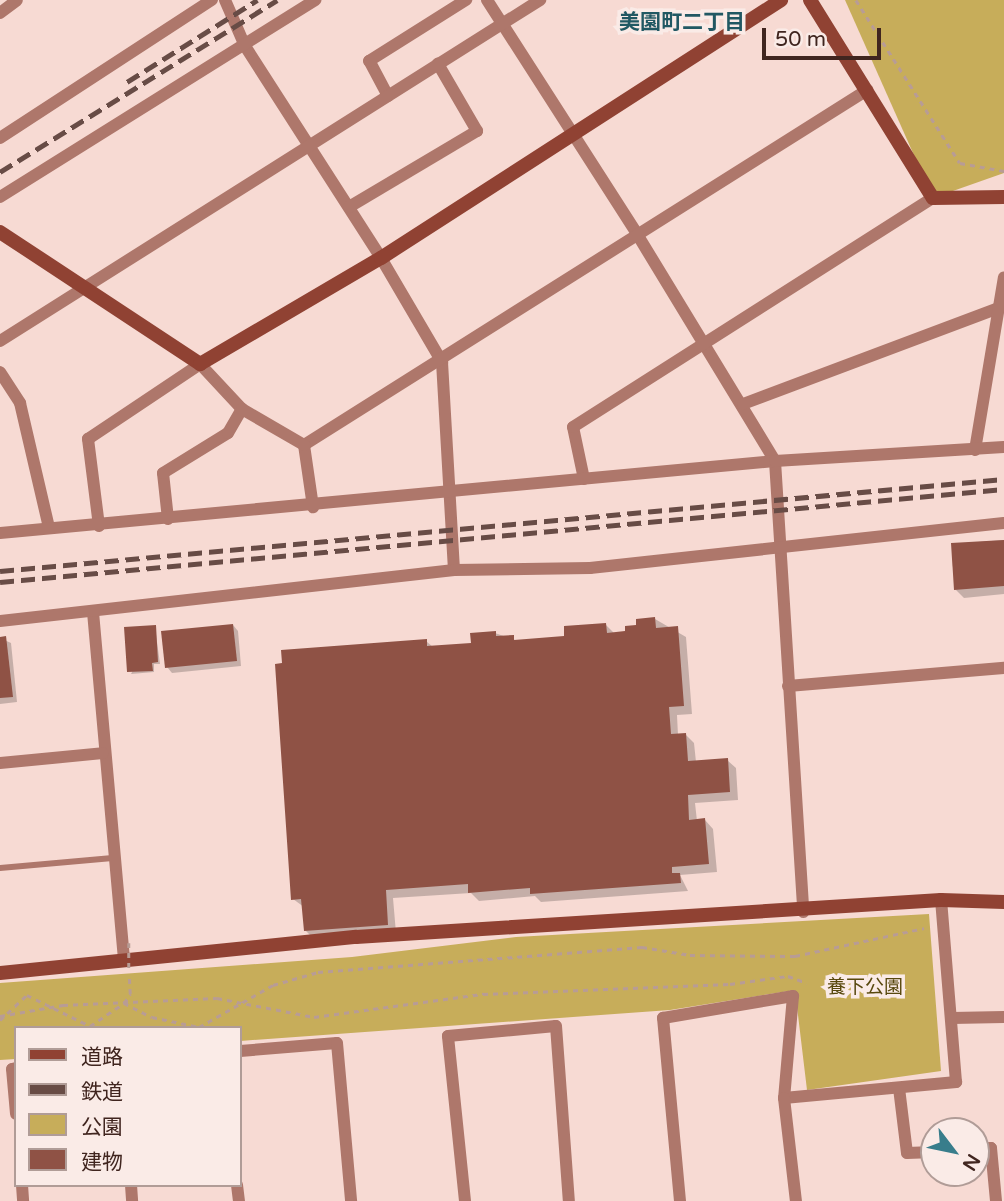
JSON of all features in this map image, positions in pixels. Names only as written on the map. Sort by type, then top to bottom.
[{"type":"street","points":[[0,13],[17,0]]},
{"type":"street","points":[[0,138],[212,0]]},
{"type":"street","points":[[225,0],[245,46],[381,258],[442,362],[452,493],[454,570]]},
{"type":"street","points":[[0,197],[315,0]]},
{"type":"street","points":[[388,96],[369,61],[466,0]]},
{"type":"street","points":[[487,0],[637,234],[743,404],[775,461],[778,549],[803,912]]},
{"type":"street","points":[[0,341],[540,0]]},
{"type":"street","points":[[99,526],[88,439],[200,364],[381,258],[781,0]]},
{"type":"street","points":[[810,0],[933,198]]},
{"type":"street","points":[[349,207],[477,131],[438,64]]},
{"type":"street","points":[[304,445],[442,362],[637,234],[867,90]]},
{"type":"street","points":[[584,480],[573,427],[933,198],[1004,197]]},
{"type":"street","points":[[0,232],[200,364],[243,409],[304,445]]},
{"type":"street","points":[[975,450],[1004,277]]},
{"type":"street","points":[[743,404],[998,308]]},
{"type":"street","points":[[0,372],[20,403],[49,528]]},
{"type":"street","points":[[168,519],[163,473],[228,433],[243,409]]},
{"type":"street","points":[[304,445],[313,507]]},
{"type":"street","points":[[0,533],[313,507],[775,461],[1004,447]]},
{"type":"street","points":[[0,621],[454,570],[590,568],[1004,523]]},
{"type":"street","points":[[93,612],[103,753],[126,965]]},
{"type":"street","points":[[788,686],[1004,668]]},
{"type":"street","points":[[0,763],[103,753]]},
{"type":"street","points":[[784,1098],[957,1082],[941,900]]},
{"type":"street","points":[[0,973],[126,965],[356,937],[803,912],[941,900],[1004,902]]},
{"type":"street","points":[[680,1201],[663,1018],[793,996],[784,1098],[796,1201]]},
{"type":"street","points":[[952,1018],[1004,1017]]},
{"type":"street","points":[[465,1201],[448,1036],[556,1026],[569,1201]]},
{"type":"street","points":[[242,1052],[337,1043],[351,1201]]},
{"type":"street","points":[[14,1068],[14,1092]]},
{"type":"street","points":[[899,1088],[907,1153],[920,1153]]},
{"type":"street","points":[[990,1148],[996,1201]]},
{"type":"lane","points":[[0,868],[113,858]]},
{"type":"path","points":[[856,0],[960,163],[1004,172]]},
{"type":"path","points":[[201,1026],[273,985],[318,972],[642,947],[690,955],[795,956],[924,928]]},
{"type":"path","points":[[1,1017],[27,995],[90,1026],[124,1003],[130,994],[126,965],[128,943]]},
{"type":"path","points":[[1,1017],[51,1007],[217,998],[314,1017],[483,994],[730,984],[788,976],[807,983]]},
{"type":"path","points":[[124,1003],[152,1017],[194,1026]]},
{"type":"green space","points":[[845,0],[1004,0],[1004,173],[933,198]]},
{"type":"green space","name":"養下公園","points":[[929,914],[941,1071],[807,1090],[795,990],[670,1010],[242,1041],[242,1026],[14,1026],[14,1059],[0,1060],[0,983],[352,957],[516,937]]},
{"type":"building","points":[[1004,540],[1004,586],[954,590],[951,543]]},
{"type":"building","points":[[655,617],[656,628],[678,626],[684,706],[669,707],[671,734],[686,733],[688,761],[728,758],[730,792],[688,795],[689,820],[705,818],[709,864],[672,867],[672,873],[680,873],[681,883],[530,894],[530,888],[468,893],[468,884],[386,890],[388,925],[304,931],[301,899],[291,900],[275,664],[282,663],[281,650],[427,639],[427,646],[471,643],[470,633],[496,631],[496,636],[514,635],[514,640],[564,636],[564,626],[606,623],[607,633],[625,631],[625,626],[636,625],[636,619]]},
{"type":"building","points":[[233,624],[237,661],[165,668],[161,631]]},
{"type":"building","points":[[156,625],[158,662],[152,663],[153,671],[127,672],[124,627]]},
{"type":"building","points":[[6,636],[13,697],[0,698],[0,637]]},
{"type":"railway","points":[[127,82],[257,0]]},
{"type":"railway","points":[[0,172],[277,0]]},
{"type":"railway","points":[[0,571],[1004,479]]},
{"type":"railway","points":[[0,582],[1004,489]]},
{"type":"district","name":"美園町二丁目","points":[[682,23]]}]
